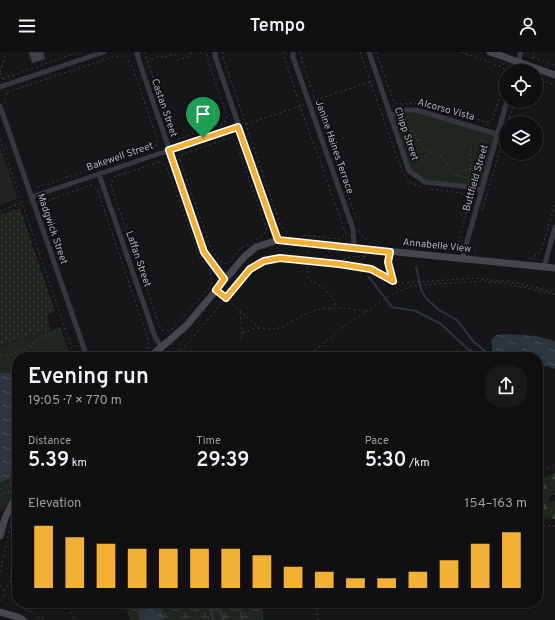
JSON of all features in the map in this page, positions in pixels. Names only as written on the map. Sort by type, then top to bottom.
[{"type":"street","points":[[0,87],[104,52]]},
{"type":"street","name":"Castan Street","points":[[137,52],[204,252],[224,279]]},
{"type":"street","points":[[215,52],[238,127],[278,240]]},
{"type":"street","name":"Janine Haines Terrace","points":[[292,52],[354,229],[354,248]]},
{"type":"street","name":"Chipp Street","points":[[369,52],[409,171],[424,182],[470,186],[481,190]]},
{"type":"street","points":[[490,52],[555,75]]},
{"type":"street","points":[[518,62],[521,52]]},
{"type":"street","name":"Madgwick Street","points":[[0,106],[85,352]]},
{"type":"street","name":"Buttfield Street","points":[[462,259],[505,108]]},
{"type":"street","name":"Alcorso Vista","points":[[390,116],[405,110],[416,110],[497,134]]},
{"type":"street","name":"Bakewell Street","points":[[31,197],[238,127]]},
{"type":"street","name":"Laffan Street","points":[[99,174],[156,337],[162,348]]},
{"type":"street","points":[[544,267],[555,227]]},
{"type":"street","name":"Annabelle View","points":[[157,352],[186,326],[212,289],[224,279],[244,257],[256,247],[278,240],[555,268]]},
{"type":"street","points":[[0,536],[2,518],[12,498]]},
{"type":"street","points":[[0,612],[23,620]]},
{"type":"path","points":[[6,52],[0,72],[2,79],[79,52]]},
{"type":"path","points":[[33,184],[39,187],[155,147],[158,141],[133,68],[126,56],[126,52]]},
{"type":"path","points":[[144,52],[146,63],[172,137],[178,139],[225,123],[227,116],[208,61],[207,52],[192,52],[185,58],[177,60]]},
{"type":"path","points":[[223,52],[224,61],[281,226],[290,234]]},
{"type":"path","points":[[283,52],[300,106],[346,234],[340,239],[302,235]]},
{"type":"path","points":[[299,52],[356,219]]},
{"type":"path","points":[[360,52],[403,174],[411,183],[420,187],[467,194],[470,200],[458,244]]},
{"type":"path","points":[[376,52],[394,103],[416,103],[487,122],[493,119],[499,98]]},
{"type":"path","points":[[461,52],[499,66]]},
{"type":"path","points":[[146,63],[159,56],[164,58],[169,55],[176,55]]},
{"type":"path","points":[[6,105],[4,100],[7,92],[114,56],[126,56]]},
{"type":"path","points":[[533,57],[555,65]]},
{"type":"path","points":[[543,81],[555,85]]},
{"type":"path","points":[[407,117],[410,129],[416,135],[423,149],[442,157],[455,175],[470,179],[470,186]]},
{"type":"path","points":[[459,177],[458,174],[461,171],[472,168],[470,156],[471,150],[480,144],[484,130]]},
{"type":"path","points":[[0,138],[73,352]]},
{"type":"path","points":[[230,138],[236,142],[267,230],[262,236],[240,249],[229,263],[222,264],[210,246],[180,160],[183,154],[230,138]]},
{"type":"path","points":[[482,210],[499,153]]},
{"type":"path","points":[[159,162],[166,165],[201,260],[213,277],[211,286],[212,289],[170,331],[161,330],[111,186],[114,177],[159,162]]},
{"type":"path","points":[[41,208],[44,202],[91,185],[98,189],[149,342],[147,349],[143,352]]},
{"type":"path","points":[[0,211],[22,203]]},
{"type":"path","points":[[530,259],[541,252],[555,203]]},
{"type":"path","points":[[359,230],[360,234],[370,243]]},
{"type":"path","points":[[474,239],[472,246],[476,254]]},
{"type":"path","points":[[390,252],[388,262],[393,281],[398,291]]},
{"type":"path","points":[[339,264],[341,260],[345,258],[369,257]]},
{"type":"path","points":[[178,352],[190,342],[250,269],[264,261],[280,258],[307,260],[371,269],[393,281],[407,283],[476,278],[510,282],[555,292]]},
{"type":"path","points":[[307,260],[307,272],[309,279],[324,288],[334,300],[338,309]]},
{"type":"path","points":[[313,352],[344,326],[405,288],[483,281],[501,283],[555,294]]},
{"type":"path","points":[[212,289],[226,298],[259,328]]},
{"type":"path","points":[[242,333],[259,328],[279,329],[311,311],[319,309],[355,309],[366,312]]},
{"type":"path","points":[[240,311],[242,333],[241,342]]},
{"type":"path","points":[[19,352],[45,336],[65,328]]},
{"type":"path","points":[[31,345],[35,352]]},
{"type":"path","points":[[0,355],[12,354]]},
{"type":"path","points":[[543,470],[555,464]]},
{"type":"path","points":[[0,488],[12,482]]},
{"type":"path","points":[[0,497],[3,493],[12,494]]},
{"type":"path","points":[[0,572],[12,522]]},
{"type":"path","points":[[543,525],[555,526]]},
{"type":"path","points":[[2,591],[7,588],[12,576]]},
{"type":"path","points":[[0,586],[8,599],[12,601]]},
{"type":"path","points":[[0,601],[5,595]]},
{"type":"path","points":[[23,608],[43,620]]},
{"type":"path","points":[[69,608],[75,620]]},
{"type":"path","points":[[318,608],[318,620]]},
{"type":"shaded area","points":[[0,147],[18,198],[0,205]]},
{"type":"green space","points":[[405,110],[416,110],[497,134],[481,190],[425,182],[409,171],[390,116]]},
{"type":"green space","points":[[20,208],[55,312],[47,314],[50,330],[0,345],[0,215]]},
{"type":"green space","points":[[60,327],[69,352],[12,352],[12,496],[4,509],[0,512],[0,346]]},
{"type":"green space","points":[[555,472],[555,495],[551,495],[548,502],[555,501],[555,519],[543,518],[543,478]]},
{"type":"green space","points":[[126,608],[263,608],[263,620],[130,620]]},
{"type":"water","points":[[506,334],[535,336],[555,341],[555,369],[547,366],[543,367],[543,352],[492,352],[491,340],[496,335]]},
{"type":"water","points":[[12,372],[12,474],[8,479],[0,483],[0,373]]},
{"type":"water","points":[[137,608],[161,608],[164,620],[140,620]]},
{"type":"building","points":[[29,52],[43,52],[45,59],[32,63]]},
{"type":"waterway","points":[[416,267],[421,290],[427,299],[439,310],[457,320],[473,341],[486,352]]},
{"type":"waterway","points":[[369,277],[392,307],[416,311],[441,324],[469,350],[474,352]]},
{"type":"waterway","points":[[208,608],[214,620]]},
{"type":"waterway","points":[[220,608],[224,620]]},
{"type":"waterway","points":[[240,608],[242,620]]},
{"type":"route","points":[[238,127],[278,240],[390,252],[388,262],[393,281],[371,269],[307,260],[280,258],[264,261],[250,269],[226,298],[216,290],[224,279],[204,252],[169,150],[203,138],[238,127]]}]
